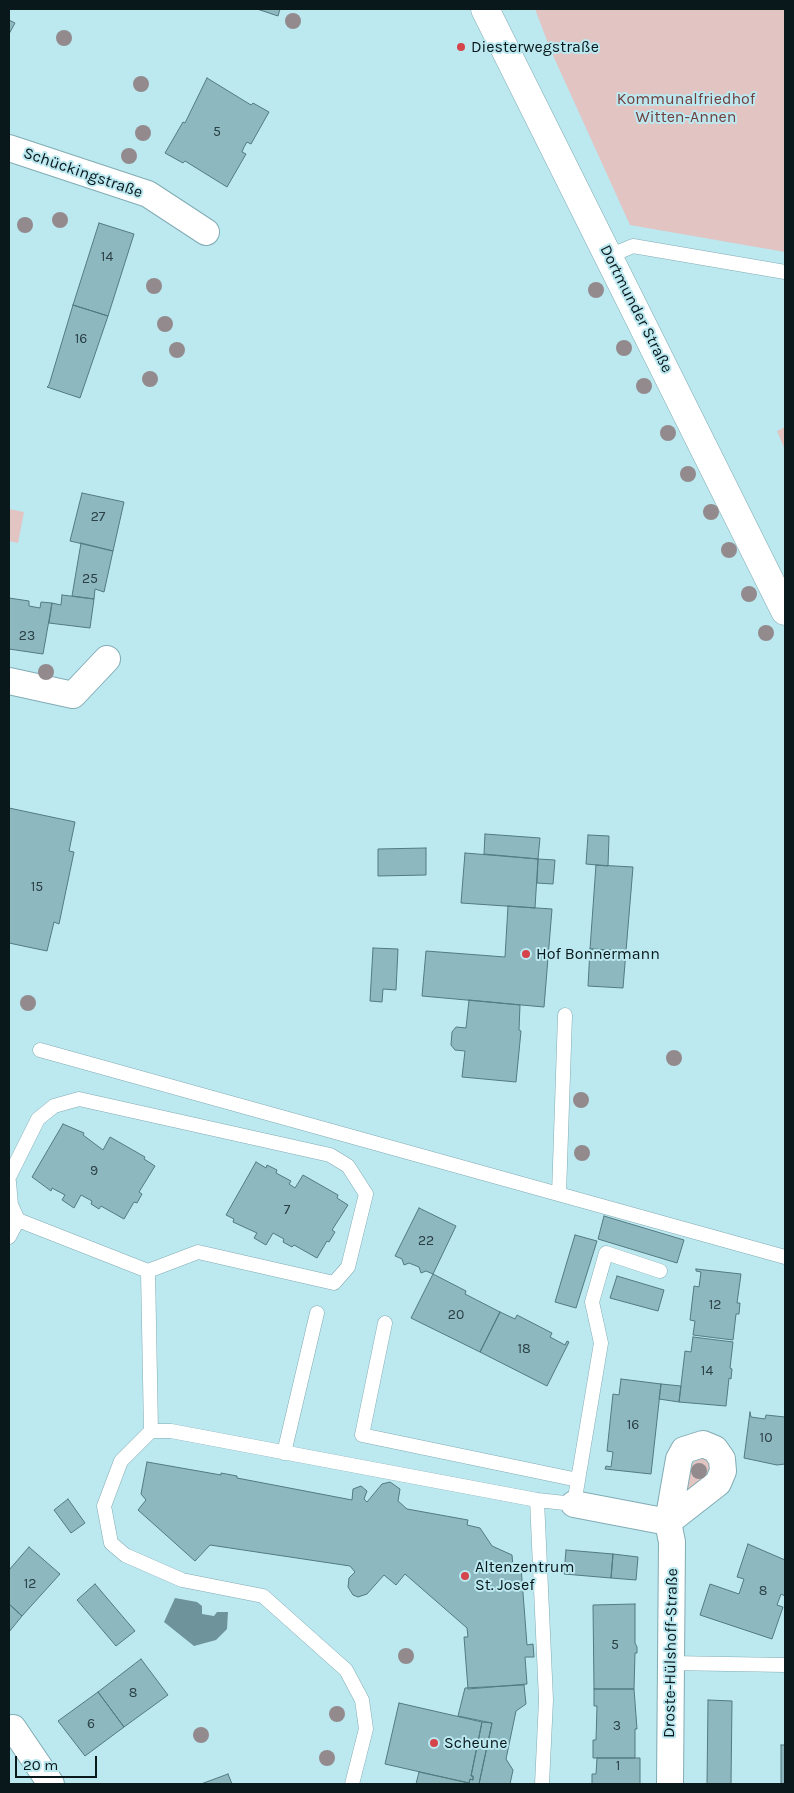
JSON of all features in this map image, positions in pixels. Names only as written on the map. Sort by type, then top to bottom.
[{"type":"main road","name":"Dortmunder Straße","points":[[485,9],[785,611]]},
{"type":"street","name":"Schückingstraße","points":[[9,148],[148,194],[206,232]]},
{"type":"street","points":[[9,681],[73,695],[108,659]]},
{"type":"street","name":"Droste-Hülshoff-Straße","points":[[576,1492],[668,1522],[672,1542],[670,1784]]},
{"type":"street","points":[[13,1728],[51,1784]]},
{"type":"lane","points":[[609,256],[633,246],[785,272]]},
{"type":"lane","points":[[559,1194],[565,1014]]},
{"type":"lane","points":[[40,1050],[785,1257]]},
{"type":"lane","points":[[9,1177],[38,1119],[54,1106],[78,1099],[330,1155],[348,1166],[366,1194],[348,1267],[334,1284],[198,1252],[148,1271],[18,1220],[11,1205],[9,1182]]},
{"type":"lane","points":[[9,1237],[18,1220]]},
{"type":"lane","points":[[576,1492],[601,1343],[592,1302],[606,1253],[660,1271]]},
{"type":"lane","points":[[148,1271],[151,1431]]},
{"type":"lane","points":[[284,1453],[317,1312]]},
{"type":"lane","points":[[385,1323],[362,1435],[576,1492]]},
{"type":"lane","points":[[352,1784],[366,1729],[362,1700],[346,1670],[263,1596],[182,1580],[125,1555],[111,1543],[104,1506],[121,1461],[151,1431],[171,1431],[537,1500],[576,1492]]},
{"type":"lane","points":[[537,1500],[546,1700],[542,1784]]},
{"type":"lane","points":[[670,1663],[785,1665]]},
{"type":"green space","name":"Kommunalfriedhof Witten-Annen","points":[[535,9],[785,9],[785,252],[630,225],[551,51]]},
{"type":"green space","points":[[785,427],[785,450],[777,431]]},
{"type":"green space","points":[[9,509],[24,512],[18,543],[9,541]]},
{"type":"green space","points":[[702,1458],[710,1462],[710,1470],[687,1493],[680,1489],[694,1462]]},
{"type":"water","points":[[175,1598],[197,1602],[202,1606],[202,1614],[214,1616],[217,1612],[228,1612],[227,1629],[216,1640],[194,1646],[164,1622]]},
{"type":"building","points":[[257,9],[280,9],[278,16]]},
{"type":"building","points":[[9,20],[15,23],[9,34]]},
{"type":"building","points":[[207,78],[251,105],[253,103],[269,112],[251,144],[247,142],[244,147],[242,152],[246,154],[227,187],[185,161],[183,163],[165,153],[183,122],[185,123]]},
{"type":"building","points":[[99,223],[134,234],[108,316],[73,305]]},
{"type":"building","points":[[73,305],[108,316],[80,398],[47,387]]},
{"type":"building","points":[[82,493],[124,502],[113,551],[70,541]]},
{"type":"building","points":[[81,543],[113,551],[104,592],[95,589],[94,599],[72,596]]},
{"type":"building","points":[[62,595],[94,599],[90,628],[49,623],[52,603],[61,605]]},
{"type":"building","points":[[9,598],[29,601],[29,606],[40,608],[41,602],[52,603],[43,654],[9,649]]},
{"type":"building","points":[[9,808],[75,822],[69,851],[74,852],[59,924],[54,922],[47,951],[9,943]]},
{"type":"building","points":[[485,834],[540,838],[538,859],[484,854]]},
{"type":"building","points":[[588,835],[609,836],[608,866],[586,864]]},
{"type":"building","points":[[426,848],[426,875],[378,876],[378,849]]},
{"type":"building","points":[[465,853],[538,859],[535,908],[461,903]]},
{"type":"building","points":[[538,859],[555,860],[553,884],[537,883]]},
{"type":"building","points":[[596,865],[633,867],[626,951],[590,949]]},
{"type":"building","name":"Hof Bonnermann","points":[[508,906],[552,909],[544,1007],[422,996],[426,951],[505,957]]},
{"type":"building","points":[[373,948],[398,949],[396,990],[383,989],[382,1002],[370,1001]]},
{"type":"building","points":[[590,949],[626,951],[623,988],[588,986]]},
{"type":"building","points":[[469,1000],[520,1005],[519,1030],[521,1031],[516,1082],[462,1077],[465,1051],[455,1050],[451,1045],[452,1032],[456,1027],[466,1028]]},
{"type":"building","points":[[63,1124],[84,1133],[83,1135],[103,1150],[110,1137],[145,1157],[144,1159],[155,1166],[139,1192],[142,1194],[137,1203],[134,1202],[124,1219],[101,1206],[99,1209],[91,1204],[92,1201],[81,1195],[74,1208],[62,1200],[65,1195],[52,1188],[51,1191],[32,1177]]},
{"type":"building","points":[[256,1162],[266,1168],[267,1165],[277,1170],[276,1173],[291,1181],[289,1184],[295,1188],[303,1175],[338,1195],[337,1198],[348,1205],[332,1230],[335,1232],[317,1258],[294,1245],[292,1247],[283,1242],[284,1239],[273,1233],[266,1245],[254,1238],[257,1233],[233,1222],[234,1219],[226,1215]]},
{"type":"building","points":[[419,1208],[456,1226],[433,1274],[426,1271],[421,1273],[419,1267],[409,1263],[404,1265],[402,1259],[395,1256]]},
{"type":"building","points":[[604,1216],[684,1240],[677,1263],[598,1239]]},
{"type":"building","points":[[575,1235],[597,1241],[576,1308],[555,1302]]},
{"type":"building","points":[[696,1269],[741,1274],[737,1303],[740,1303],[739,1314],[736,1314],[733,1340],[693,1335],[695,1321],[690,1320],[694,1286],[699,1287],[701,1272],[696,1271]]},
{"type":"building","points":[[433,1274],[466,1291],[465,1294],[500,1312],[480,1352],[411,1318]]},
{"type":"building","points":[[617,1276],[664,1290],[658,1311],[610,1298]]},
{"type":"building","points":[[500,1312],[515,1319],[517,1315],[552,1333],[550,1337],[565,1345],[567,1341],[569,1342],[547,1386],[480,1352]]},
{"type":"building","points":[[693,1337],[733,1342],[730,1368],[732,1369],[731,1379],[729,1378],[726,1406],[679,1402],[685,1351],[691,1352]]},
{"type":"building","points":[[621,1379],[661,1384],[651,1474],[605,1469],[606,1466],[611,1467],[613,1452],[607,1451],[613,1394],[619,1395]]},
{"type":"building","points":[[661,1384],[681,1386],[679,1402],[659,1399]]},
{"type":"building","points":[[750,1412],[751,1417],[765,1419],[766,1415],[785,1417],[785,1464],[777,1465],[744,1458]]},
{"type":"building","name":"Altenzentrum St. Josef","points":[[147,1462],[221,1475],[221,1473],[237,1476],[237,1478],[352,1500],[353,1489],[361,1486],[367,1491],[364,1499],[367,1502],[382,1484],[390,1482],[400,1489],[398,1501],[407,1509],[468,1520],[467,1525],[480,1528],[492,1546],[512,1555],[513,1567],[521,1567],[527,1645],[533,1644],[534,1657],[525,1657],[527,1684],[468,1689],[464,1637],[468,1637],[467,1628],[405,1574],[396,1585],[384,1575],[367,1594],[358,1597],[353,1595],[348,1587],[349,1578],[355,1572],[350,1566],[210,1545],[195,1561],[138,1510],[146,1500],[141,1494]]},
{"type":"building","points":[[68,1499],[85,1523],[71,1533],[54,1510]]},
{"type":"building","points":[[748,1544],[785,1560],[785,1596],[781,1594],[777,1605],[783,1607],[772,1639],[700,1615],[710,1584],[739,1594],[744,1579],[737,1577]]},
{"type":"building","points":[[29,1547],[60,1574],[22,1616],[9,1604],[9,1570]]},
{"type":"building","points":[[566,1550],[613,1554],[611,1578],[564,1574]]},
{"type":"building","points":[[613,1554],[638,1557],[636,1580],[611,1578]]},
{"type":"building","points":[[95,1584],[135,1631],[116,1646],[77,1600]]},
{"type":"building","points":[[9,1604],[22,1616],[9,1632]]},
{"type":"building","points":[[635,1604],[635,1643],[637,1653],[635,1653],[634,1689],[594,1689],[593,1605]]},
{"type":"building","points":[[141,1659],[168,1695],[124,1727],[98,1692]]},
{"type":"building","points":[[524,1685],[526,1704],[516,1711],[506,1759],[513,1770],[510,1784],[479,1784],[492,1723],[458,1716],[465,1688]]},
{"type":"building","points":[[594,1689],[634,1689],[637,1729],[635,1729],[635,1758],[593,1758],[593,1740],[596,1740],[597,1706],[594,1706]]},
{"type":"building","points":[[98,1692],[124,1727],[85,1756],[58,1721]]},
{"type":"building","points":[[708,1700],[732,1701],[731,1784],[707,1784]]},
{"type":"building","name":"Scheune","points":[[399,1703],[482,1722],[471,1776],[473,1776],[473,1780],[470,1779],[469,1783],[385,1764]]},
{"type":"building","points":[[482,1722],[492,1723],[479,1784],[416,1784],[419,1772],[469,1783],[470,1779],[473,1780],[473,1776],[471,1776]]},
{"type":"building","points":[[781,1745],[785,1745],[785,1784],[781,1784]]},
{"type":"building","points":[[597,1758],[640,1758],[640,1784],[592,1784],[592,1774],[596,1774]]},
{"type":"building","points":[[228,1774],[232,1784],[201,1784]]},
{"type":"place","name":"Diesterwegstraße","points":[[461,47]]},
{"type":"place","name":"Hof Bonnermann","points":[[526,954]]},
{"type":"place","name":"Altenzentrum St. Josef","points":[[465,1576]]},
{"type":"place","name":"Scheune","points":[[434,1743]]}]
